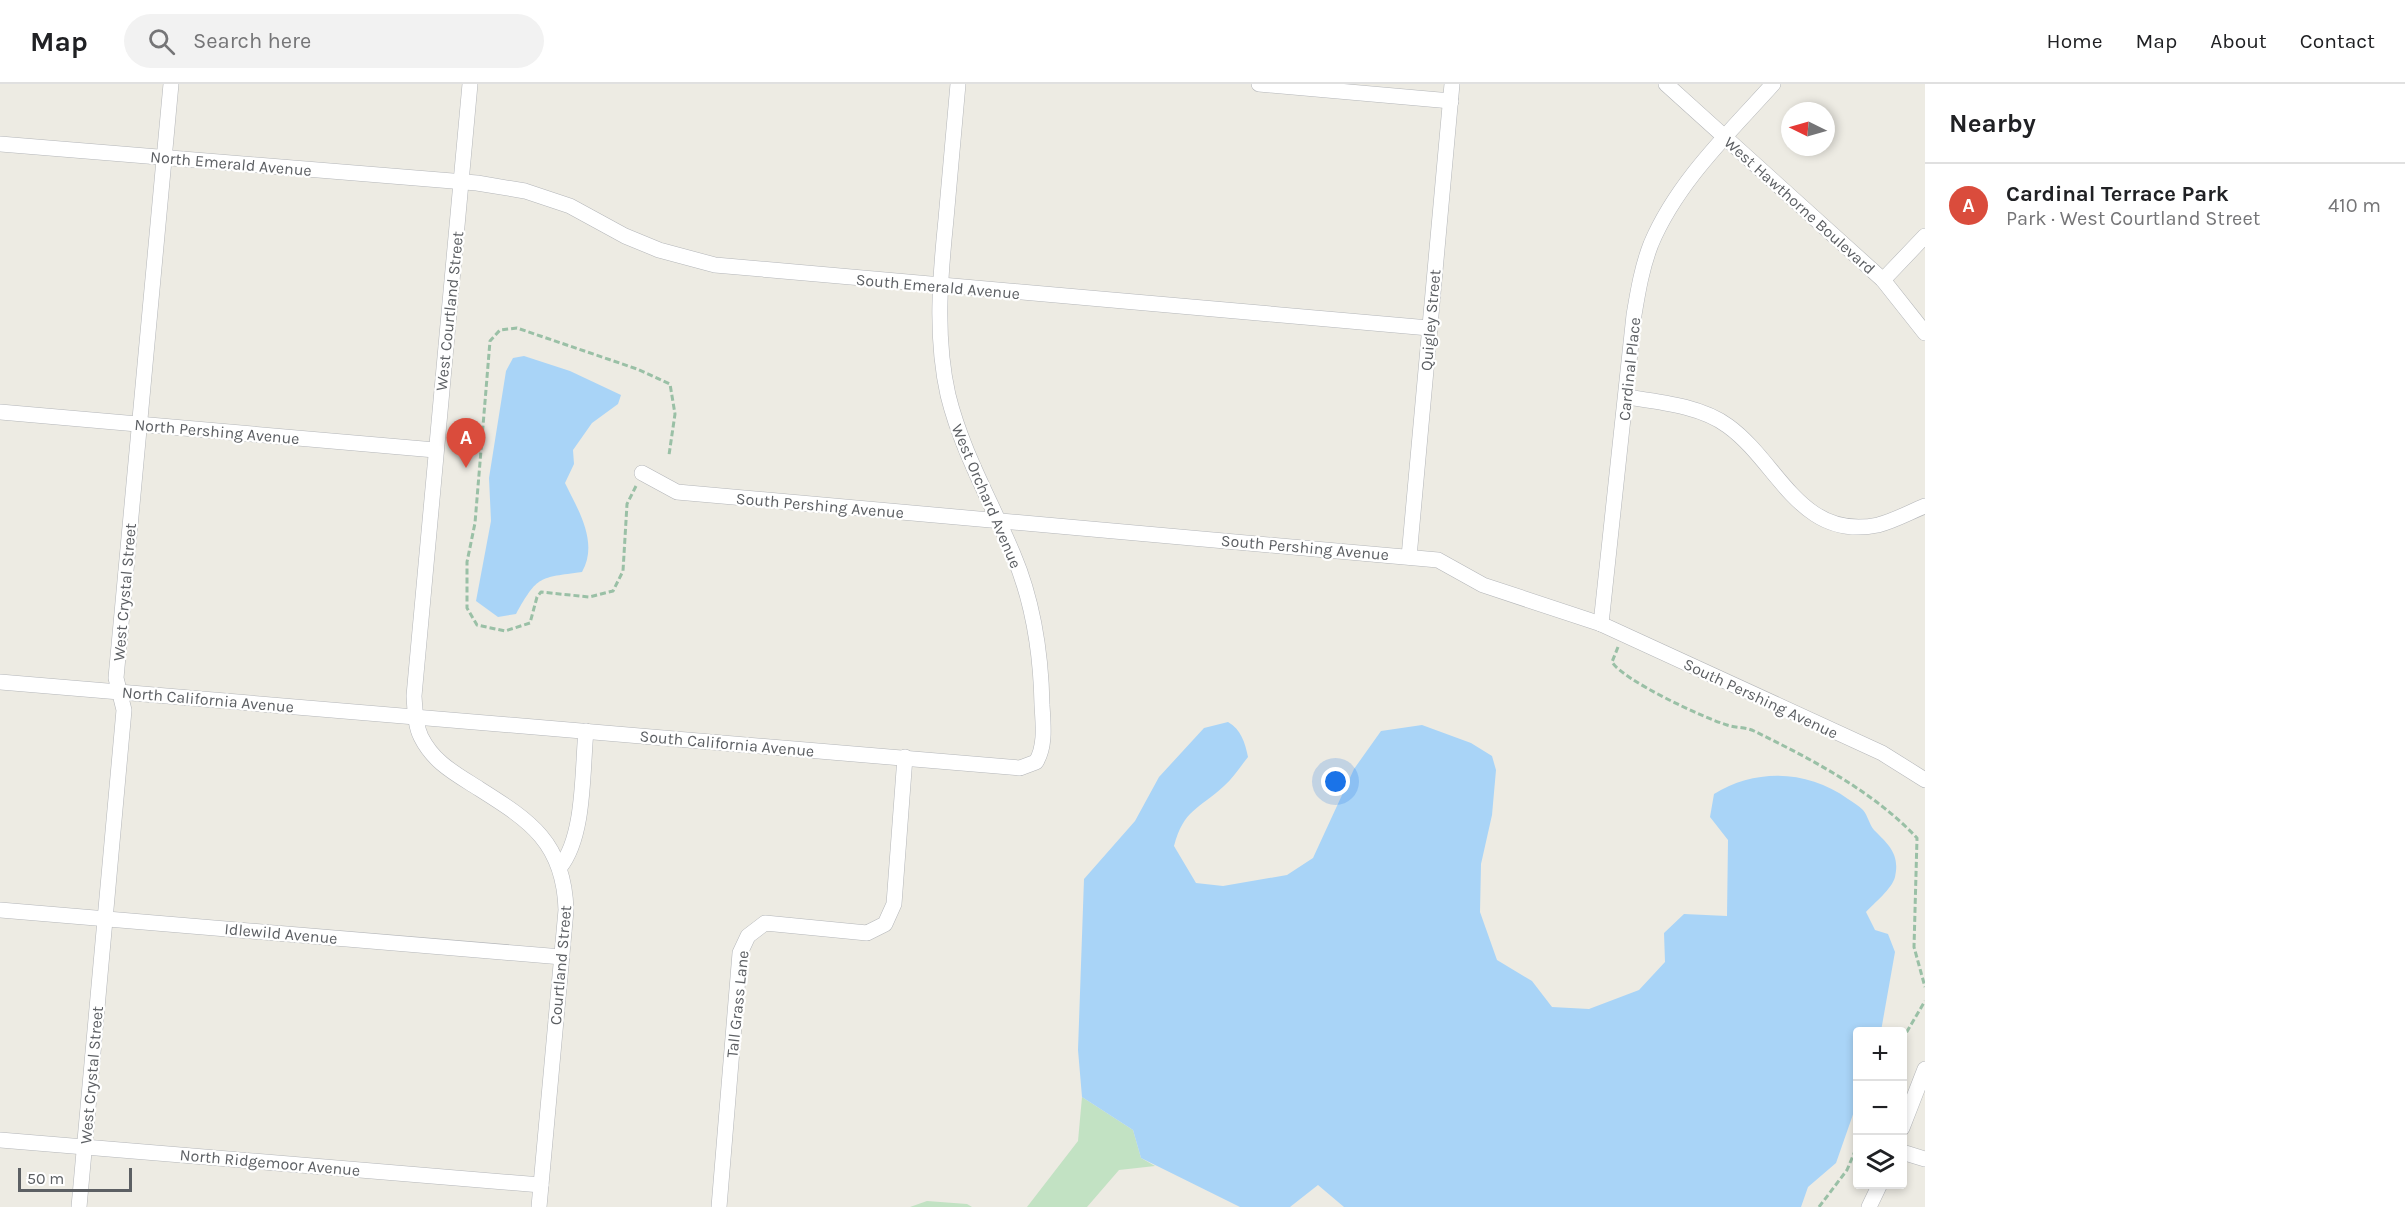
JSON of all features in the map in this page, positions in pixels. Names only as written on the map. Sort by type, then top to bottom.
[{"type":"street","name":"West Crystal Street","points":[[79,1207],[124,710],[116,678],[171,84]]},
{"type":"street","name":"West Courtland Street","points":[[416,716],[414,696],[435,450],[470,84]]},
{"type":"street","name":"West Orchard Avenue","points":[[958,84],[940,286],[940,331],[948,393],[967,455],[1014,556],[1036,638],[1043,730],[1041,755],[1036,762]]},
{"type":"street","points":[[1259,84],[1451,101]]},
{"type":"street","name":"Quigley Street","points":[[1408,556],[1452,84]]},
{"type":"street","name":"West Hawthorne Boulevard","points":[[1666,84],[1883,280],[1925,333]]},
{"type":"street","name":"Cardinal Place","points":[[1601,624],[1634,315],[1641,277],[1651,245],[1681,191],[1773,84]]},
{"type":"street","name":"North Emerald Avenue","points":[[0,144],[461,183]]},
{"type":"street","name":"South Emerald Avenue","points":[[461,183],[525,191],[570,206],[625,236],[697,262],[940,286],[1429,328]]},
{"type":"street","points":[[1883,280],[1925,236]]},
{"type":"street","points":[[1627,397],[1702,413],[1722,422],[1744,440],[1798,502],[1825,520],[1841,525],[1872,525],[1925,506]]},
{"type":"street","name":"North Pershing Avenue","points":[[0,412],[435,450]]},
{"type":"street","name":"South Pershing Avenue","points":[[642,473],[676,492],[1438,560],[1483,585],[1601,624],[1881,753],[1925,780]]},
{"type":"street","name":"North California Avenue","points":[[0,682],[416,716]]},
{"type":"street","name":"South California Avenue","points":[[416,716],[1020,768],[1036,762]]},
{"type":"street","name":"Courtland Street","points":[[416,716],[420,735],[437,761],[519,815],[543,836],[560,867],[565,885],[566,901],[539,1207]]},
{"type":"street","points":[[560,867],[570,855],[578,819],[586,731]]},
{"type":"street","name":"Tall Grass Lane","points":[[719,1207],[740,953],[748,936],[765,922],[867,933],[885,924],[894,904],[905,757]]},
{"type":"street","name":"Idlewild Avenue","points":[[0,910],[561,957]]},
{"type":"street","points":[[1907,1115],[1925,1070]]},
{"type":"street","name":"North Ridgemoor Avenue","points":[[0,1140],[541,1185]]},
{"type":"street","points":[[1907,1154],[1925,1159]]},
{"type":"street","points":[[1869,1207],[1878,1189]]},
{"type":"path","points":[[642,473],[627,504],[623,571],[613,591],[589,597],[541,592],[537,597],[530,623],[505,631],[477,625],[467,608],[467,562],[475,523],[490,341],[500,330],[517,328],[637,369],[670,384],[675,414],[669,455]]},
{"type":"path","points":[[457,438],[480,447]]},
{"type":"path","points":[[1618,646],[1612,662],[1638,682],[1728,726],[1752,730],[1825,769],[1874,801],[1917,838],[1914,947],[1925,987]]},
{"type":"path","points":[[1907,1032],[1925,1001]]},
{"type":"path","points":[[1819,1207],[1847,1170],[1853,1154]]},
{"type":"green space","points":[[1082,1097],[1133,1130],[1141,1158],[1155,1166],[1119,1170],[1087,1207],[1027,1207],[1078,1141]]},
{"type":"green space","points":[[927,1201],[967,1204],[972,1207],[910,1207]]},
{"type":"water","points":[[524,356],[570,371],[621,395],[618,404],[592,423],[573,450],[574,464],[565,483],[581,515],[588,538],[587,561],[582,572],[541,581],[535,585],[516,614],[498,617],[476,601],[491,521],[489,478],[506,371],[513,358]]},
{"type":"water","points":[[1228,722],[1239,732],[1248,757],[1227,783],[1187,817],[1174,846],[1196,883],[1223,886],[1287,875],[1313,858],[1354,769],[1381,731],[1422,725],[1471,743],[1492,756],[1496,770],[1492,815],[1481,864],[1480,912],[1497,960],[1532,981],[1552,1007],[1589,1009],[1639,990],[1665,962],[1664,933],[1684,914],[1727,916],[1728,840],[1710,817],[1714,794],[1747,780],[1782,776],[1816,782],[1856,804],[1863,810],[1872,828],[1889,845],[1895,856],[1896,869],[1893,882],[1866,912],[1875,930],[1888,934],[1895,952],[1882,1027],[1853,1027],[1853,1114],[1836,1163],[1808,1187],[1801,1207],[1344,1207],[1318,1185],[1290,1207],[1240,1207],[1141,1158],[1133,1130],[1082,1097],[1078,1050],[1084,879],[1135,821],[1159,777],[1204,728]]},
{"type":"place","name":"Cardinal Terrace Park","points":[[466,468]]}]
